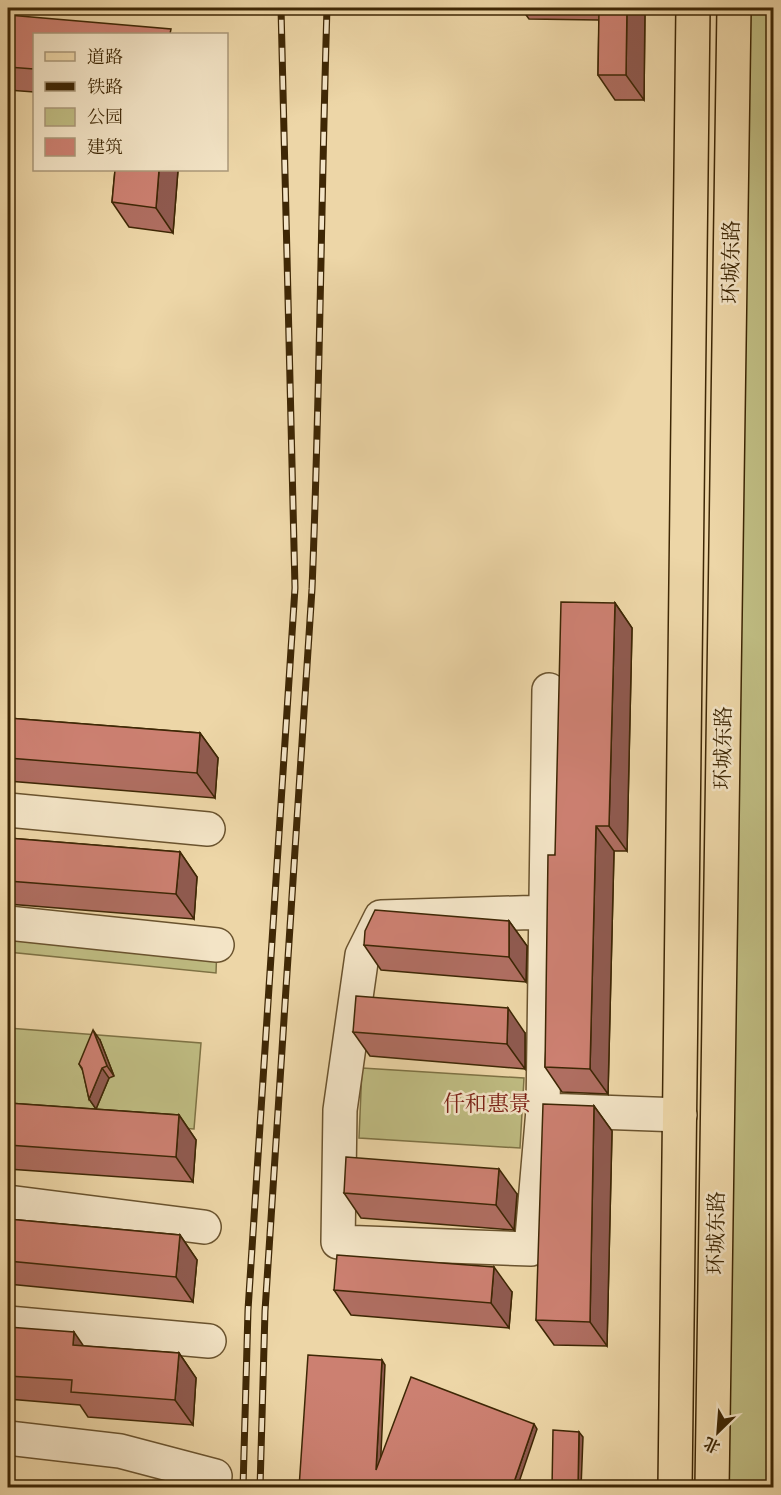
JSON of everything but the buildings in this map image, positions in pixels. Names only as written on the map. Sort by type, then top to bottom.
[{"type":"main road","name":"环城东路","points":[[675,1488],[693,8]]},
{"type":"main road","name":"环城东路","points":[[712,1488],[734,8]]},
{"type":"lane","points":[[546,912],[381,917],[362,954],[340,1110],[338,1242],[531,1249],[543,1110],[546,912],[549,690]]},
{"type":"lane","points":[[8,810],[208,829]]},
{"type":"lane","points":[[8,923],[217,945]]},
{"type":"lane","points":[[543,1110],[680,1115]]},
{"type":"lane","points":[[8,1202],[204,1227]]},
{"type":"lane","points":[[8,1323],[209,1341]]},
{"type":"lane","points":[[8,1438],[120,1452],[215,1476]]},
{"type":"green space","points":[[734,8],[773,8],[774,1487],[712,1488]]},
{"type":"green space","points":[[8,921],[217,945],[216,973],[8,952]]},
{"type":"green space","points":[[8,1028],[201,1043],[194,1129],[8,1117]]},
{"type":"green space","points":[[362,1068],[524,1078],[520,1148],[359,1138]]},
{"type":"railway","points":[[243,1488],[248,1310],[295,588],[281,8]]},
{"type":"railway","points":[[260,1488],[265,1311],[312,589],[327,8]]},
{"type":"district","name":"仟和惠景","points":[[487,1103]]}]
